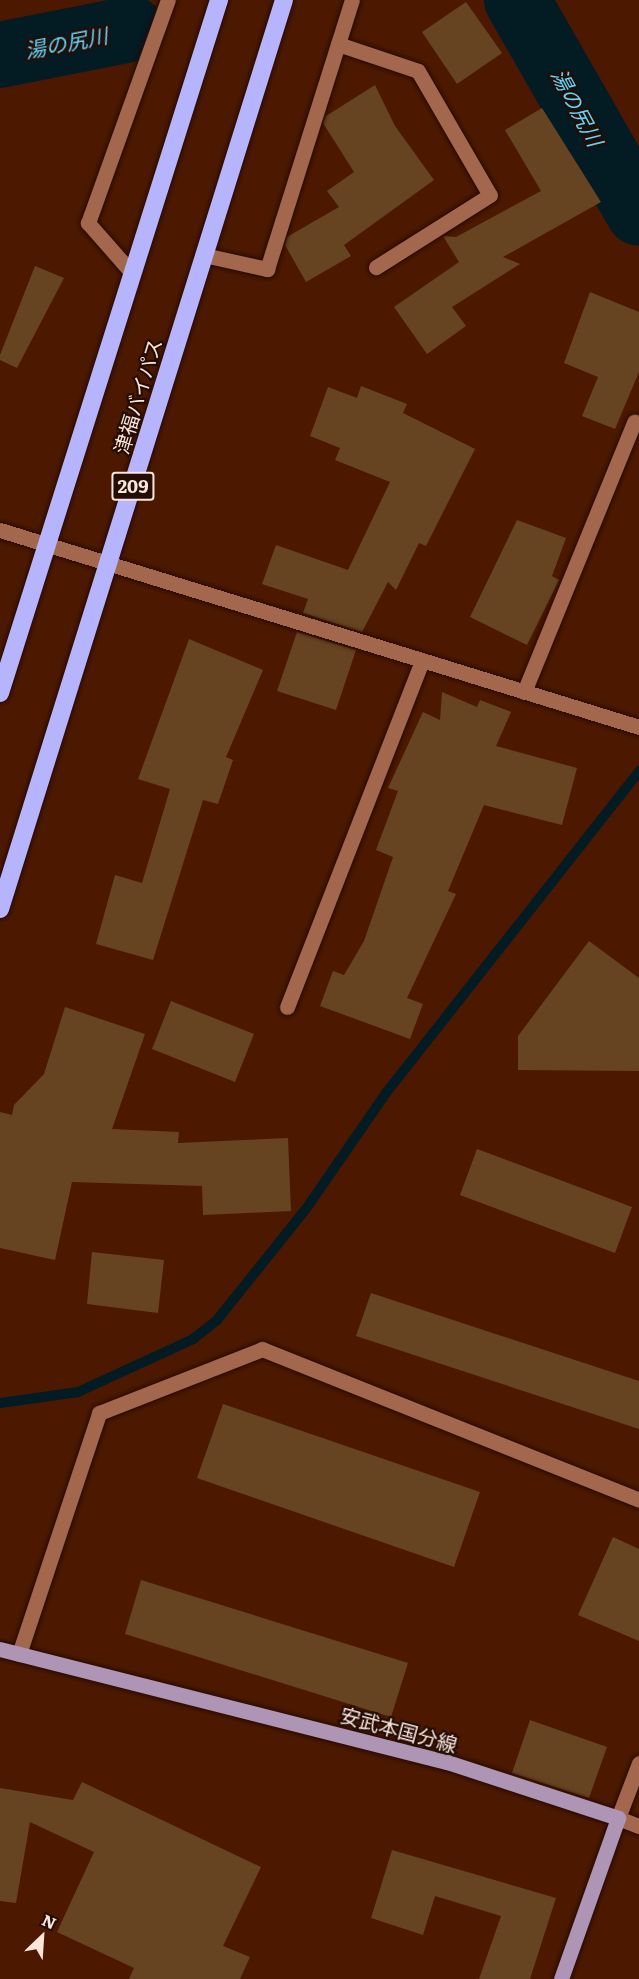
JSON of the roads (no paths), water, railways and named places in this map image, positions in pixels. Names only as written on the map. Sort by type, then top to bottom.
[{"type":"highway","name":"津福バイパス","points":[[0,693],[219,0]]},
{"type":"highway","name":"津福バイパス","points":[[0,909],[266,64],[284,0]]},
{"type":"main road","name":"安武本国分線","points":[[0,1649],[447,1762],[618,1818]]},
{"type":"main road","points":[[561,1979],[618,1818]]},
{"type":"street","points":[[132,273],[88,223],[168,0]]},
{"type":"street","points":[[204,255],[267,269],[352,0]]},
{"type":"street","points":[[338,44],[418,71],[490,195],[376,267]]},
{"type":"street","points":[[524,692],[634,422]]},
{"type":"street","points":[[0,530],[639,727]]},
{"type":"street","points":[[287,1006],[422,660]]},
{"type":"street","points":[[19,1654],[99,1413],[262,1349],[639,1500]]},
{"type":"street","points":[[639,1763],[618,1818],[639,1826]]},
{"type":"waterway","name":"湯の尻川","points":[[517,0],[639,213]]},
{"type":"waterway","name":"湯の尻川","points":[[0,55],[131,29]]},
{"type":"waterway","points":[[0,1403],[78,1392],[193,1339],[217,1320],[306,1209],[386,1093],[639,771]]}]
